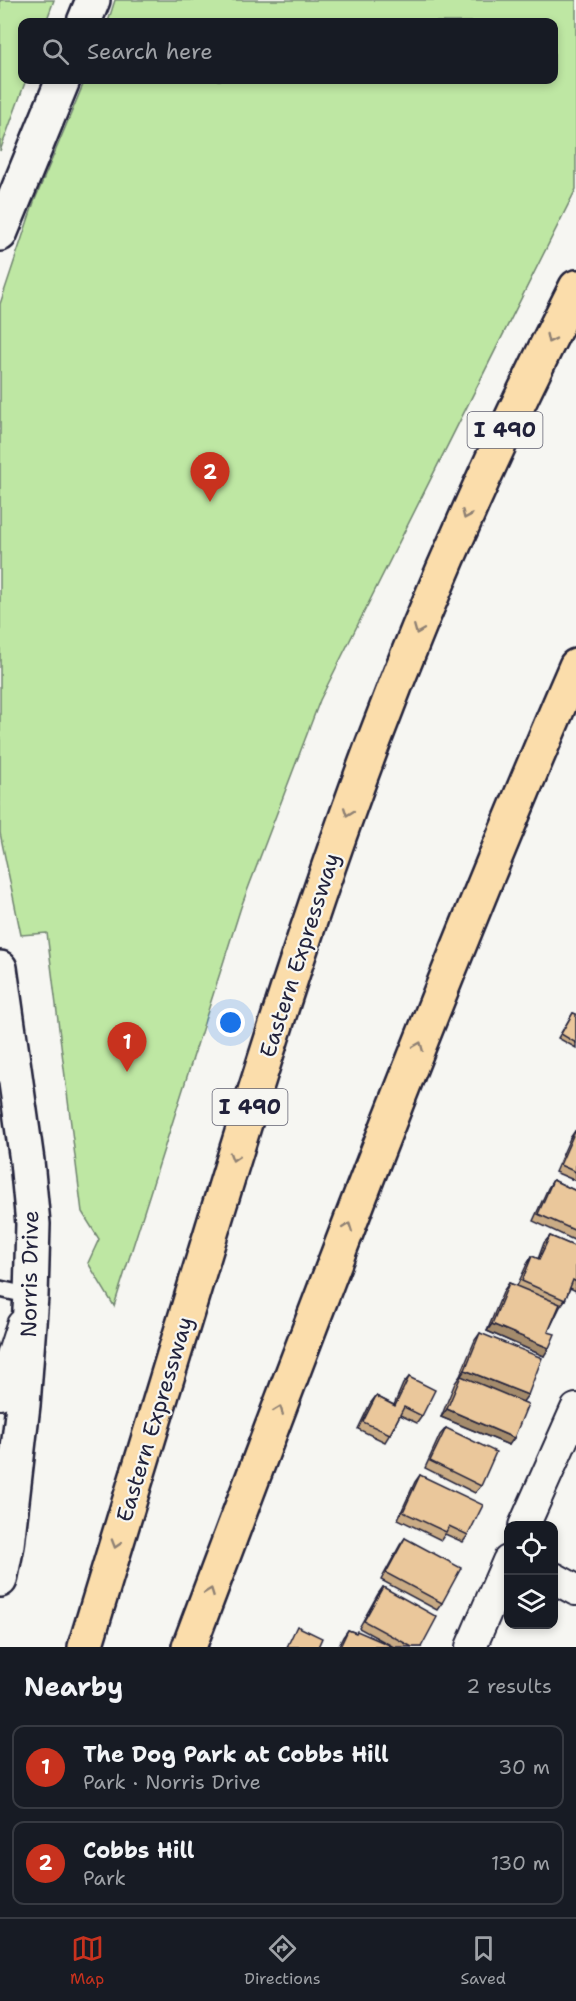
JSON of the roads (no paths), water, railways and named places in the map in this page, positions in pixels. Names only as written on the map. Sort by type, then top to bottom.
[{"type":"highway","name":"Eastern Expressway","points":[[85,1647],[252,1099],[308,924],[357,787],[427,606],[465,519],[501,438],[576,287]]},
{"type":"highway","points":[[189,1647],[401,1091],[472,912],[576,666]]},
{"type":"street","points":[[86,18],[93,0]]},
{"type":"street","points":[[0,234],[61,84]]},
{"type":"street","name":"Norris Drive","points":[[0,968],[27,1161],[33,1224],[15,1293],[23,1404],[0,1580]]},
{"type":"street","points":[[0,1394],[15,1293]]},
{"type":"street","points":[[526,1521],[576,1409]]},
{"type":"street","points":[[471,1647],[504,1570]]},
{"type":"street","points":[[558,1580],[576,1590]]},
{"type":"place","name":"Cobbs Hill","points":[[210,502]]},
{"type":"place","name":"The Dog Park at Cobbs Hill","points":[[127,1072]]}]
